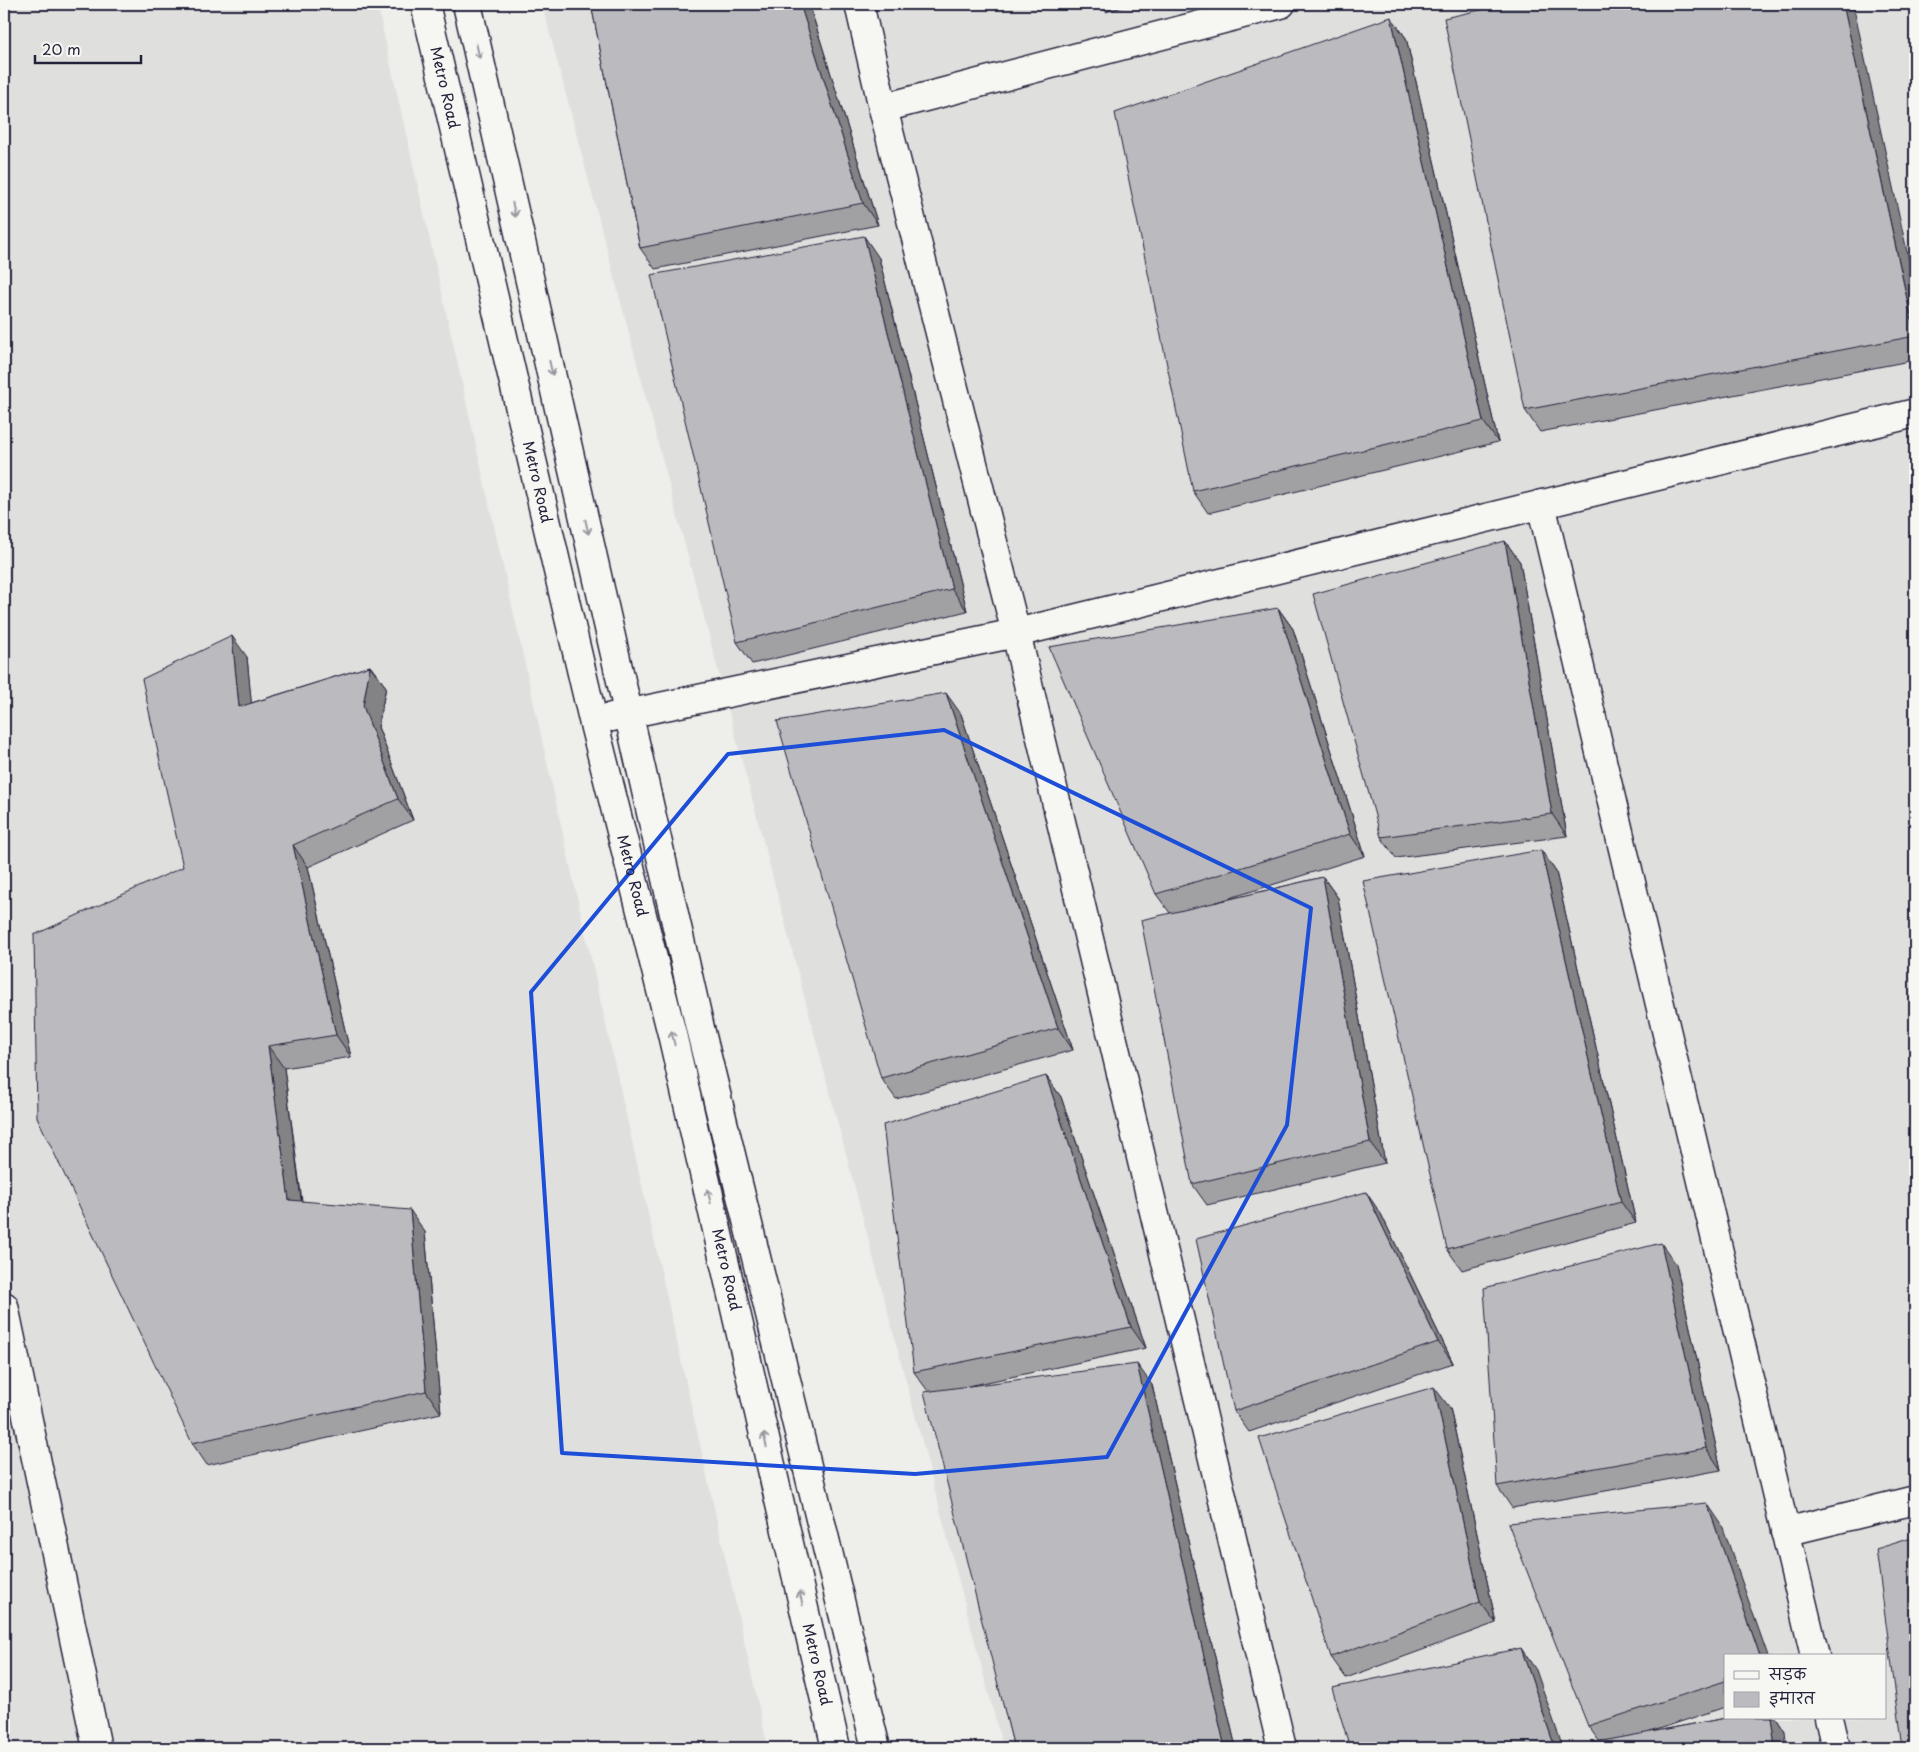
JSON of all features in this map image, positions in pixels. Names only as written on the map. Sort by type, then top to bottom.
[{"type":"street","name":"Metro Road","points":[[425,4],[593,720],[672,1034],[836,1748]]},
{"type":"street","points":[[467,4],[700,1028],[876,1748]]},
{"type":"street","points":[[860,4],[883,108],[1016,633],[1282,1748]]},
{"type":"street","points":[[883,108],[1281,4]]},
{"type":"street","points":[[593,720],[1016,633],[1915,412]]},
{"type":"street","points":[[1541,504],[1814,1654]]},
{"type":"street","points":[[4,1306],[12,1382],[97,1748]]},
{"type":"street","points":[[1785,1532],[1915,1500]]},
{"type":"street","points":[[1829,1720],[1836,1748]]},
{"type":"highlighted area","points":[[944,730],[1311,908],[1287,1125],[1107,1457],[915,1474],[562,1453],[531,992],[728,754]]},
{"type":"shaded area","points":[[4,4],[377,4],[768,1748],[4,1748]]},
{"type":"shaded area","points":[[542,4],[1915,4],[1915,1748],[1003,1748]]},
{"type":"building","points":[[591,4],[800,4],[863,203],[640,248]]},
{"type":"building","points":[[1508,4],[1843,4],[1915,336],[1525,410],[1444,18]]},
{"type":"building","points":[[1391,17],[1483,421],[1193,491],[1115,113]]},
{"type":"building","points":[[864,236],[952,589],[737,642],[651,275]]},
{"type":"building","points":[[1505,541],[1552,814],[1381,837],[1313,594]]},
{"type":"building","points":[[1278,608],[1350,834],[1156,894],[1049,647]]},
{"type":"building","points":[[232,636],[239,707],[370,666],[363,706],[398,799],[293,845],[336,1035],[268,1046],[289,1200],[410,1210],[426,1391],[192,1443],[37,1117],[34,935],[183,867],[142,679]]},
{"type":"building","points":[[946,693],[1058,1028],[881,1078],[777,721]]},
{"type":"building","points":[[1541,850],[1621,1202],[1447,1249],[1363,881]]},
{"type":"building","points":[[1323,877],[1370,1142],[1192,1184],[1141,920]]},
{"type":"building","points":[[1046,1076],[1131,1327],[914,1372],[883,1125]]},
{"type":"building","points":[[1366,1192],[1438,1342],[1234,1411],[1196,1239]]},
{"type":"building","points":[[1661,1243],[1706,1448],[1497,1486],[1484,1288]]},
{"type":"building","points":[[1137,1364],[1225,1748],[1014,1748],[924,1392]]},
{"type":"building","points":[[1434,1387],[1480,1602],[1331,1657],[1259,1438]]},
{"type":"building","points":[[1707,1503],[1759,1654],[1724,1654],[1724,1681],[1588,1726],[1508,1523]]},
{"type":"building","points":[[1915,1537],[1915,1748],[1903,1748],[1876,1549]]},
{"type":"building","points":[[1521,1648],[1555,1748],[1350,1748],[1332,1688]]},
{"type":"building","points":[[1724,1718],[1724,1720],[1771,1720],[1775,1748],[1594,1748],[1592,1743]]}]
